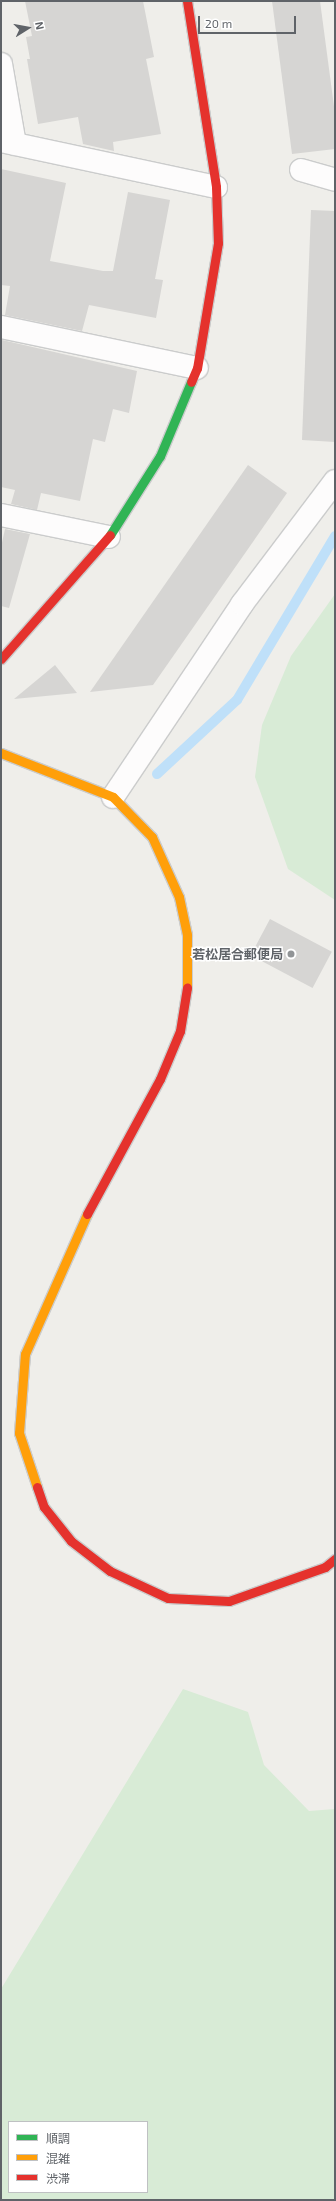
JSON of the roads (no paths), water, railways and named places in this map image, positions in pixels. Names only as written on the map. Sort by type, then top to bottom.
[{"type":"street","points":[[1,659],[109,537],[160,456],[197,368],[218,243],[216,187],[187,1]]},
{"type":"street","points":[[1,64],[8,143],[216,187]]},
{"type":"street","points":[[301,170],[335,180]]},
{"type":"street","points":[[1,326],[197,368]]},
{"type":"street","points":[[113,797],[242,604],[335,481]]},
{"type":"street","points":[[1,515],[109,537]]},
{"type":"street","points":[[1,753],[54,770],[113,797],[152,837],[179,897],[187,935],[186,1008],[180,1031],[160,1079],[74,1238],[25,1354],[19,1433],[44,1507],[71,1541],[110,1571],[168,1598],[229,1601],[325,1567],[335,1559]]},
{"type":"waterway","points":[[157,774],[237,700],[335,536]]},
{"type":"place","name":"若松居合郵便局","points":[[291,954]]}]
